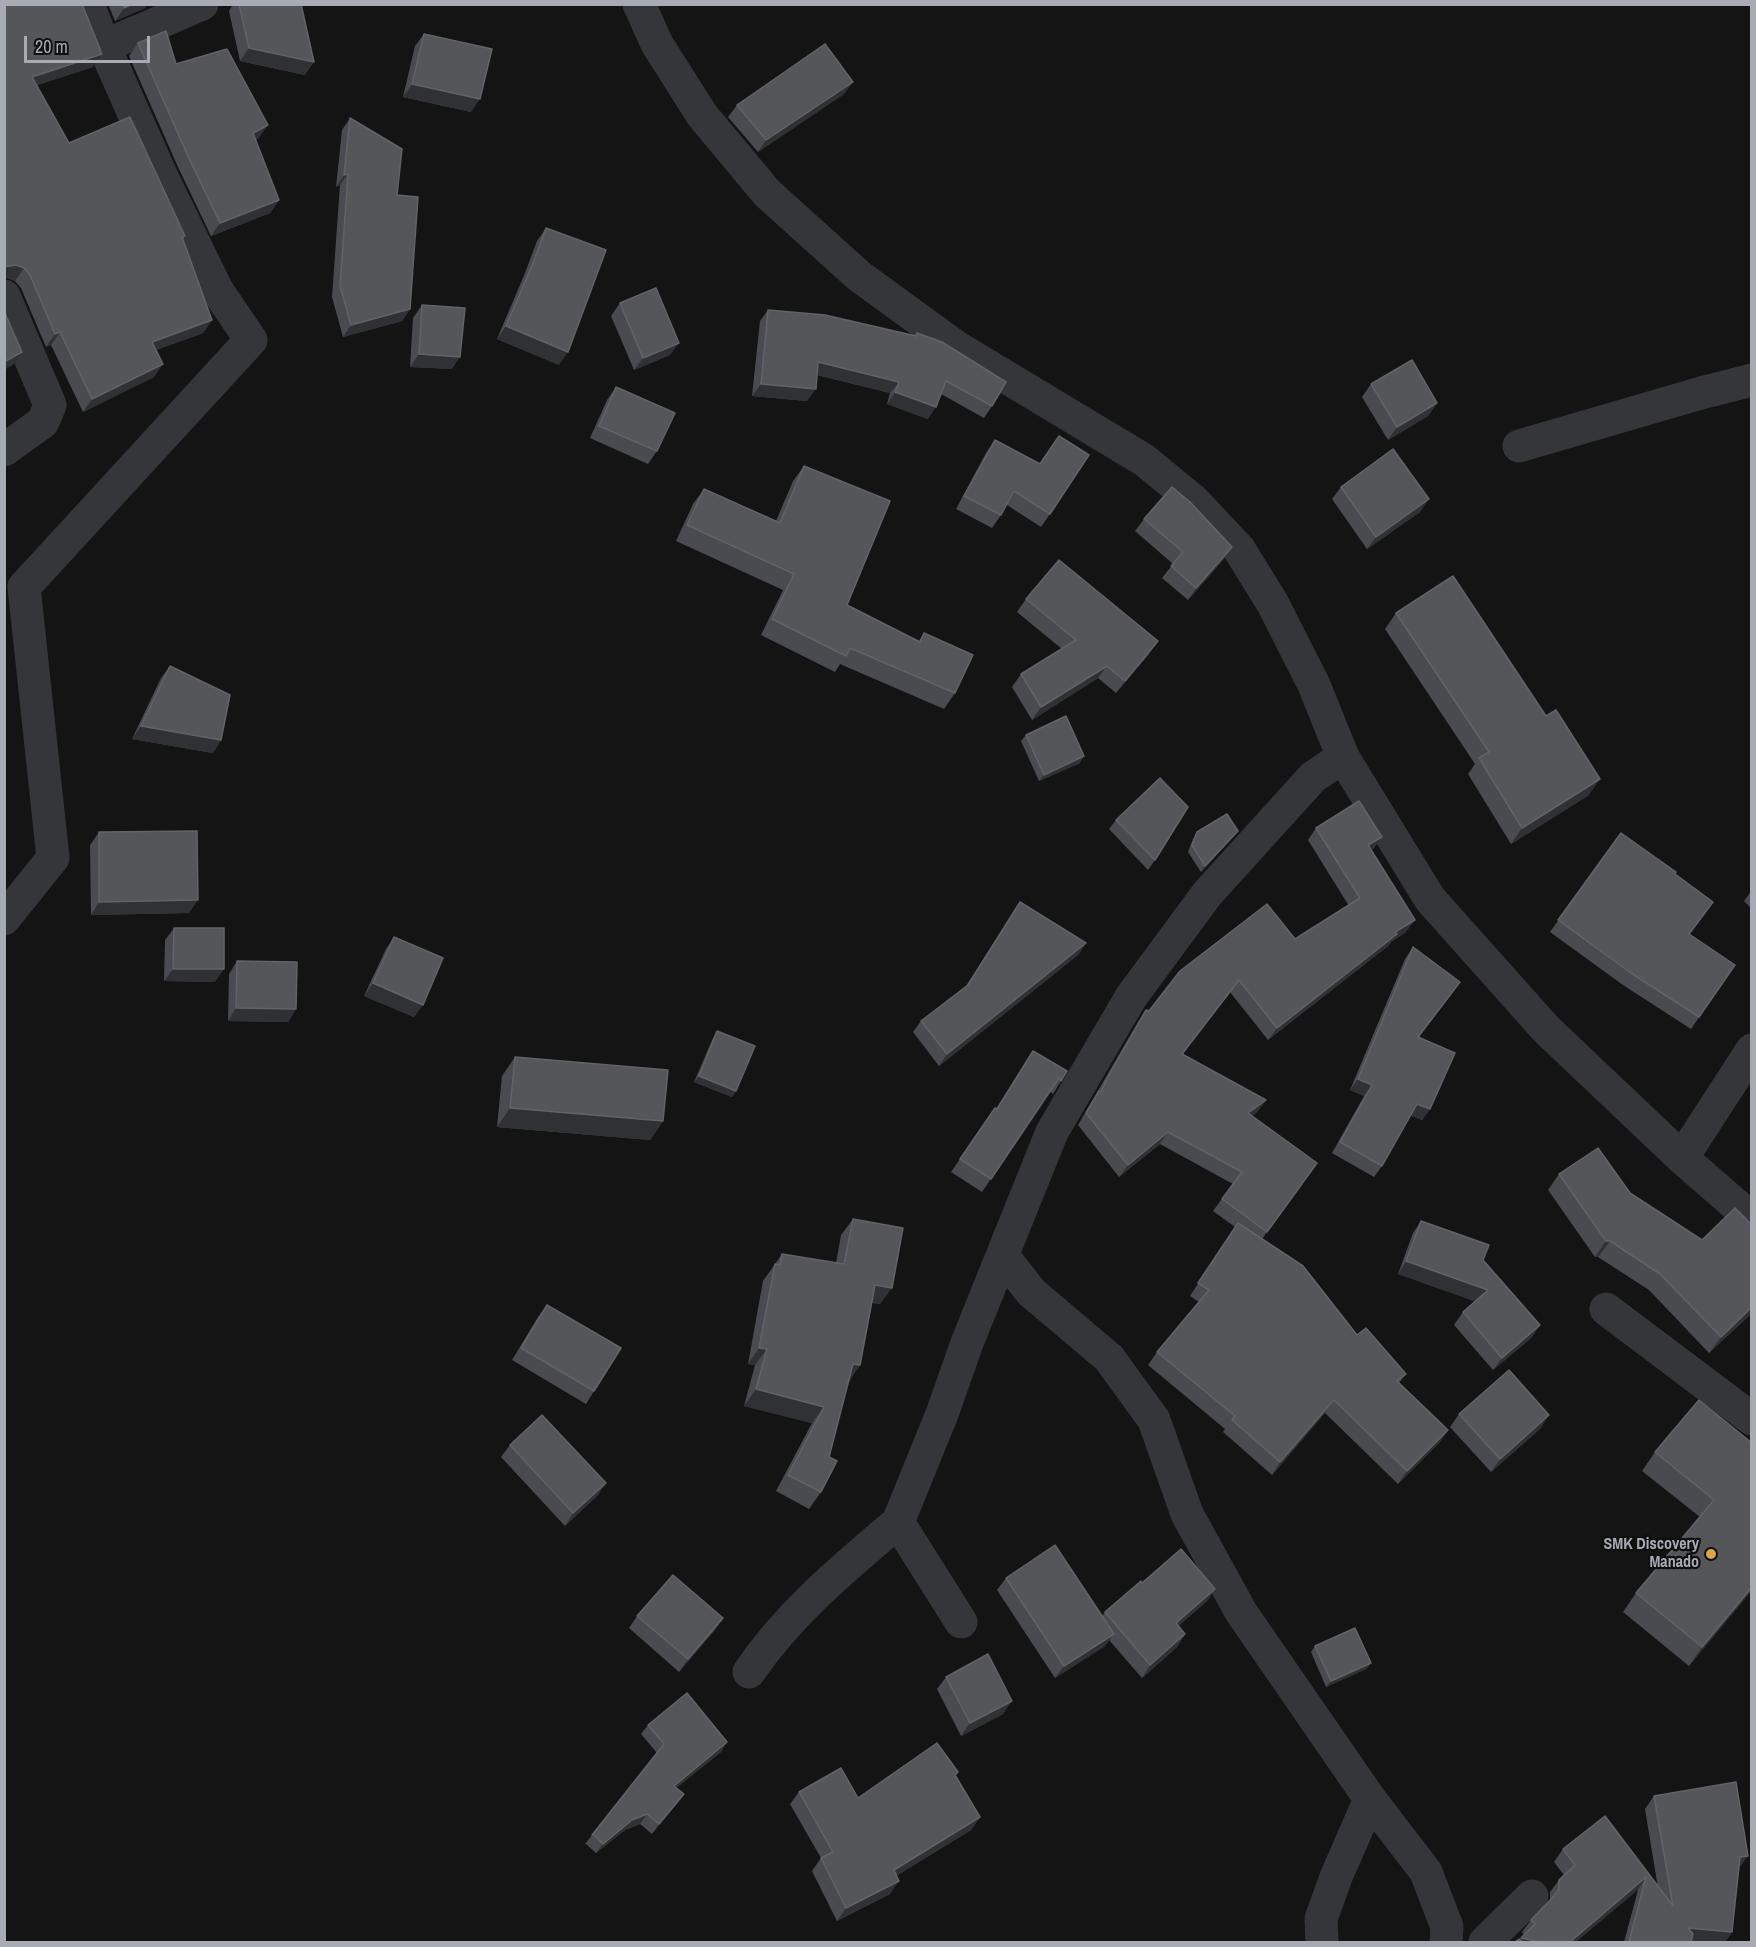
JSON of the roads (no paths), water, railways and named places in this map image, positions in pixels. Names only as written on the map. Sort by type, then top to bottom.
[{"type":"street","points":[[4,919],[53,858],[24,587],[251,340],[217,290],[161,175],[88,4]]},
{"type":"street","points":[[104,46],[202,4]]},
{"type":"street","points":[[639,4],[657,44],[702,115],[766,193],[859,276],[958,348],[1144,460],[1194,501],[1239,549],[1273,604],[1314,685],[1342,757],[1430,899],[1546,1029],[1682,1158],[1752,1219]]},
{"type":"street","points":[[4,296],[50,405],[43,422],[4,450]]},
{"type":"street","points":[[1519,446],[1752,380]]},
{"type":"street","points":[[749,1672],[766,1648],[813,1597],[898,1522],[1052,1132],[1131,997],[1207,894],[1313,777],[1342,757]]},
{"type":"street","points":[[1682,1158],[1752,1050]]},
{"type":"street","points":[[1003,1256],[1031,1292],[1109,1358],[1154,1420],[1186,1514],[1236,1602],[1370,1799],[1426,1872],[1447,1927],[1446,1942]]},
{"type":"street","points":[[1606,1309],[1752,1419]]},
{"type":"street","points":[[898,1522],[961,1622]]},
{"type":"street","points":[[1322,1942],[1321,1919],[1336,1877],[1370,1799]]},
{"type":"street","points":[[1485,1942],[1532,1896]]},
{"type":"place","name":"SMK Discovery Manado","points":[[1711,1554]]}]
